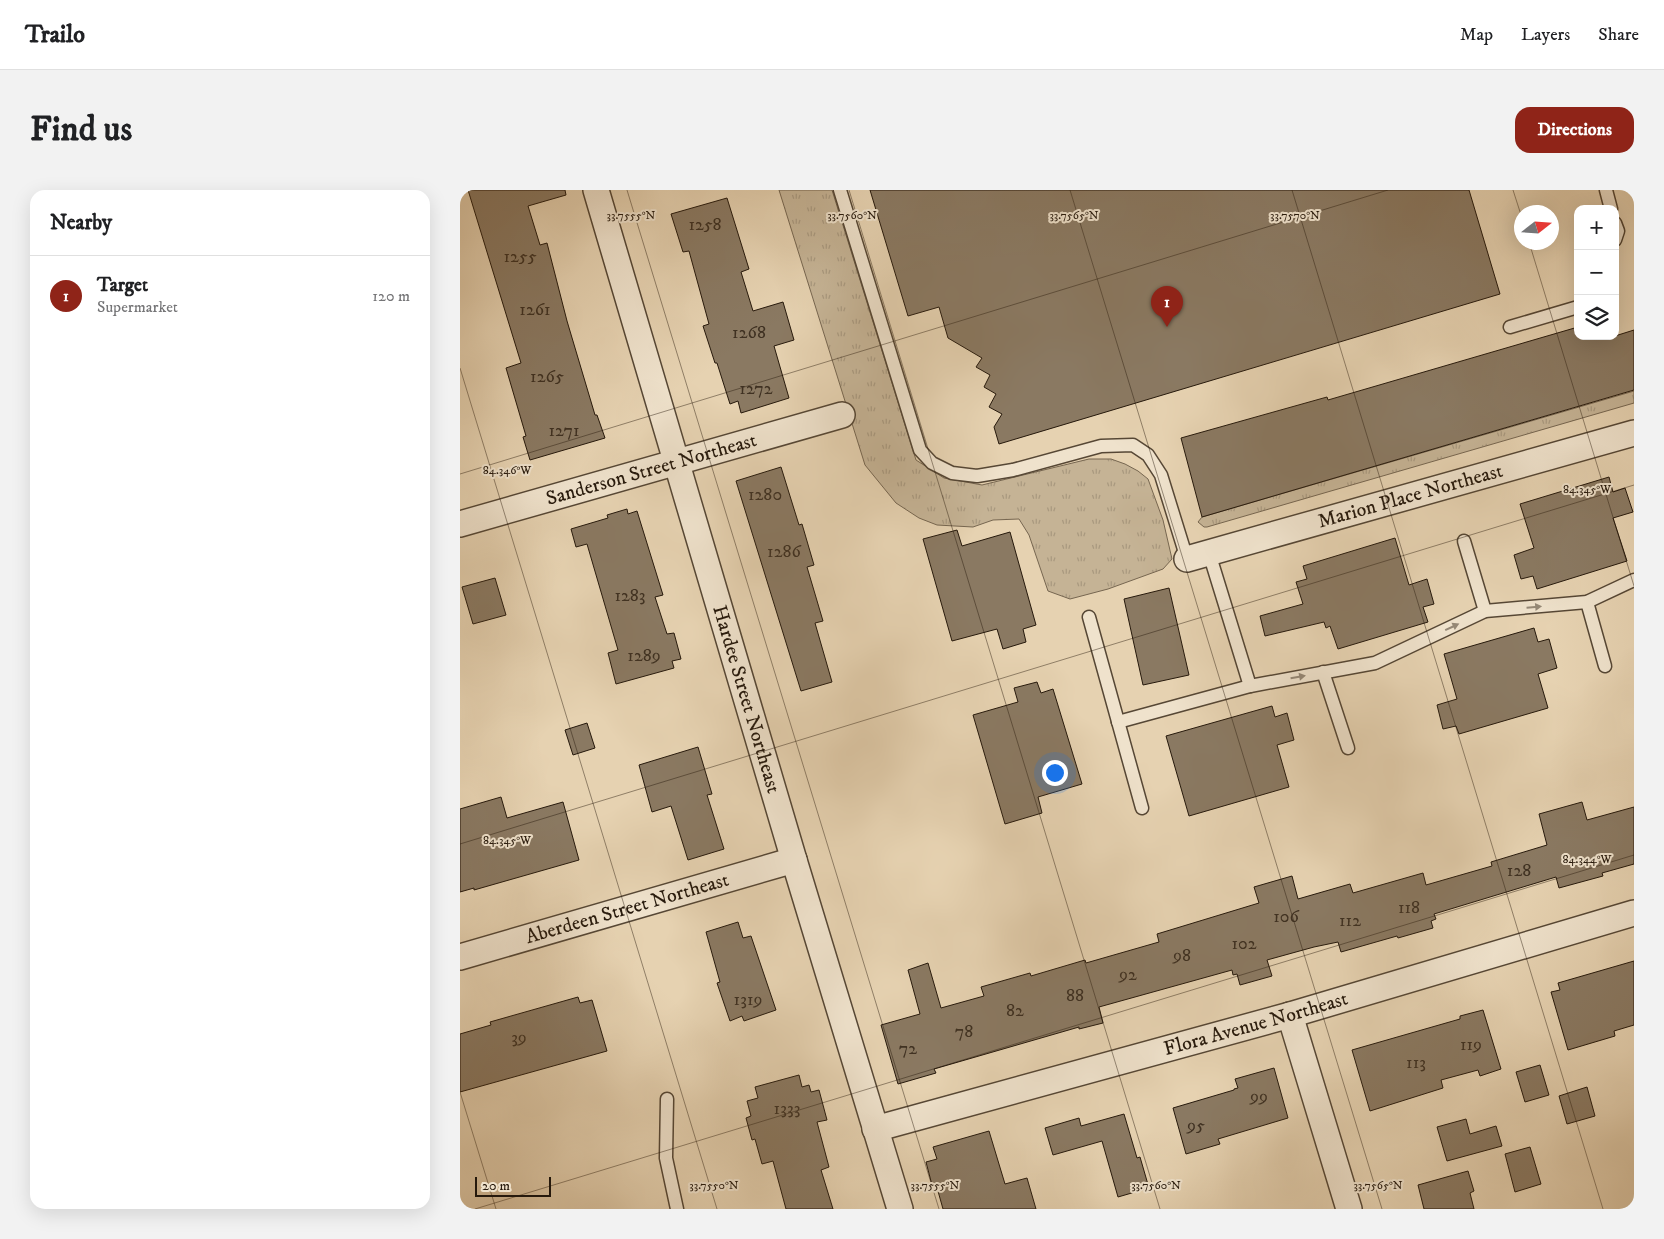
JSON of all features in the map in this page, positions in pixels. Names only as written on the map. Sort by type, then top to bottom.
[{"type":"street","name":"Hardee Street Northeast","points":[[596,190],[794,860],[900,1209]]},
{"type":"street","name":"Sanderson Street Northeast","points":[[460,524],[842,415]]},
{"type":"street","name":"Marion Place Northeast","points":[[1198,556],[1634,433]]},
{"type":"street","name":"Aberdeen Street Northeast","points":[[460,957],[794,860]]},
{"type":"street","name":"Flora Avenue Northeast","points":[[875,1129],[1290,1015],[1634,913]]},
{"type":"street","points":[[1290,1015],[1349,1209]]},
{"type":"lane","points":[[840,190],[920,450],[932,463],[952,473],[977,476],[1014,470],[1101,446],[1133,445],[1148,455],[1161,475],[1198,556],[1250,686]]},
{"type":"lane","points":[[1606,190],[1610,205]]},
{"type":"lane","points":[[1510,327],[1574,308]]},
{"type":"lane","points":[[1464,541],[1485,611]]},
{"type":"lane","points":[[1118,722],[1250,686],[1374,663],[1485,611],[1587,602],[1634,580]]},
{"type":"lane","points":[[1587,602],[1605,666]]},
{"type":"lane","points":[[1089,617],[1142,808]]},
{"type":"lane","points":[[1323,672],[1348,748]]},
{"type":"lane","points":[[667,1099],[666,1158],[677,1209]]},
{"type":"green space","points":[[779,190],[832,190],[916,460],[944,478],[982,485],[1089,459],[1111,459],[1125,464],[1148,479],[1163,520],[1172,559],[1163,569],[1108,589],[1070,599],[1048,591],[1029,535],[1019,519],[993,520],[973,527],[937,525],[919,518],[896,503],[865,465]]},
{"type":"green space","points":[[1634,391],[1634,403],[1207,527],[1198,522],[1202,517]]},
{"type":"building","points":[[468,190],[565,190],[566,195],[528,206],[540,245],[547,243],[567,321],[595,415],[597,415],[605,438],[530,460],[523,437],[526,436],[506,368],[521,363]]},
{"type":"building","points":[[870,190],[1469,190],[1500,294],[999,444],[994,427],[1002,414],[989,407],[996,394],[984,387],[990,375],[976,367],[982,358],[948,338],[939,307],[908,316]]},
{"type":"building","points":[[727,198],[749,269],[741,272],[753,311],[783,302],[794,340],[774,346],[789,398],[741,413],[738,401],[730,404],[717,363],[715,363],[703,326],[709,324],[689,251],[683,252],[671,214]]},
{"type":"building","points":[[1574,328],[1574,340],[1619,340],[1619,335],[1634,330],[1634,390],[1202,517],[1181,438],[1327,397],[1328,400]]},
{"type":"building","points":[[781,467],[799,525],[802,524],[814,565],[807,567],[823,621],[815,623],[832,682],[801,691],[736,481]]},
{"type":"building","points":[[1609,477],[1613,492],[1625,488],[1633,512],[1613,518],[1627,561],[1537,589],[1533,576],[1521,579],[1514,555],[1534,548],[1520,504]]},
{"type":"building","points":[[627,509],[628,514],[637,511],[663,595],[655,597],[667,634],[674,633],[681,659],[672,661],[674,668],[616,684],[608,653],[618,650],[587,544],[576,547],[571,529],[608,518],[607,515]]},
{"type":"building","points":[[957,530],[962,546],[1010,532],[1036,625],[1023,629],[1026,642],[1003,649],[997,629],[952,641],[923,539]]},
{"type":"building","points":[[1395,538],[1409,585],[1427,579],[1434,604],[1423,607],[1428,622],[1338,649],[1330,626],[1326,628],[1324,622],[1265,636],[1260,616],[1303,604],[1296,582],[1307,579],[1303,566]]},
{"type":"building","points":[[495,578],[506,615],[473,624],[462,587]]},
{"type":"building","points":[[1169,588],[1189,675],[1143,685],[1124,599]]},
{"type":"building","points":[[1534,628],[1538,642],[1549,639],[1557,668],[1538,674],[1548,708],[1459,734],[1456,726],[1443,729],[1437,705],[1457,699],[1444,654]]},
{"type":"building","points":[[1037,682],[1041,693],[1053,689],[1082,784],[1038,797],[1042,813],[1005,824],[973,715],[1018,702],[1014,688]]},
{"type":"building","points":[[1272,706],[1275,717],[1287,713],[1294,740],[1277,745],[1289,787],[1189,816],[1166,736]]},
{"type":"building","points":[[587,723],[595,748],[573,755],[565,730]]},
{"type":"building","points":[[698,747],[712,794],[707,795],[724,849],[688,860],[671,806],[652,812],[639,765]]},
{"type":"building","points":[[501,797],[507,818],[563,802],[579,860],[474,890],[474,888],[460,892],[460,809]]},
{"type":"building","points":[[1582,802],[1587,820],[1634,807],[1634,864],[1602,873],[1603,876],[1559,888],[1556,877],[1434,914],[1436,919],[1431,921],[1433,928],[1398,938],[1397,936],[1341,952],[1338,942],[1267,960],[1272,976],[1240,985],[1237,974],[1233,975],[1232,970],[1099,1007],[1103,1023],[1079,1029],[1079,1027],[934,1069],[936,1073],[898,1084],[881,1025],[920,1014],[908,970],[928,963],[941,1008],[984,996],[981,987],[1030,973],[1031,976],[1085,960],[1086,963],[1159,942],[1157,934],[1259,903],[1254,887],[1292,876],[1298,899],[1350,884],[1353,893],[1423,873],[1426,885],[1492,866],[1491,862],[1547,845],[1539,814]]},
{"type":"building","points":[[738,922],[743,938],[751,936],[776,1010],[744,1021],[742,1016],[730,1021],[717,983],[720,982],[706,932]]},
{"type":"building","points":[[1634,961],[1634,1025],[1614,1031],[1615,1036],[1568,1050],[1551,992],[1560,990],[1558,983]]},
{"type":"building","points":[[578,997],[580,1003],[592,1000],[607,1051],[460,1092],[460,1034],[491,1025],[490,1022]]},
{"type":"building","points":[[1483,1010],[1501,1069],[1480,1076],[1478,1070],[1441,1080],[1443,1088],[1370,1111],[1352,1050],[1460,1019],[1460,1016]]},
{"type":"building","points":[[1540,1065],[1549,1095],[1525,1102],[1516,1072]]},
{"type":"building","points":[[1274,1068],[1288,1118],[1218,1139],[1220,1144],[1186,1154],[1173,1108],[1234,1090],[1238,1088],[1235,1079]]},
{"type":"building","points":[[799,1075],[802,1087],[809,1085],[811,1092],[819,1090],[827,1120],[817,1122],[829,1167],[821,1170],[833,1209],[786,1209],[773,1161],[762,1164],[755,1139],[752,1140],[746,1118],[751,1116],[747,1101],[758,1098],[755,1087]]},
{"type":"building","points":[[1587,1087],[1595,1116],[1567,1124],[1559,1096]]},
{"type":"building","points":[[1124,1114],[1137,1158],[1140,1157],[1149,1188],[1118,1197],[1102,1141],[1053,1155],[1045,1128],[1079,1118],[1081,1126]]},
{"type":"building","points":[[1466,1119],[1470,1134],[1496,1126],[1502,1146],[1447,1161],[1437,1127]]},
{"type":"building","points":[[989,1131],[1005,1184],[1027,1178],[1036,1209],[943,1209],[936,1184],[932,1185],[926,1162],[937,1159],[933,1147]]},
{"type":"building","points":[[1530,1147],[1541,1184],[1515,1192],[1505,1154]]},
{"type":"building","points":[[1468,1171],[1474,1191],[1470,1193],[1474,1209],[1424,1209],[1418,1185]]},
{"type":"place","name":"Target","points":[[1167,327]]}]
